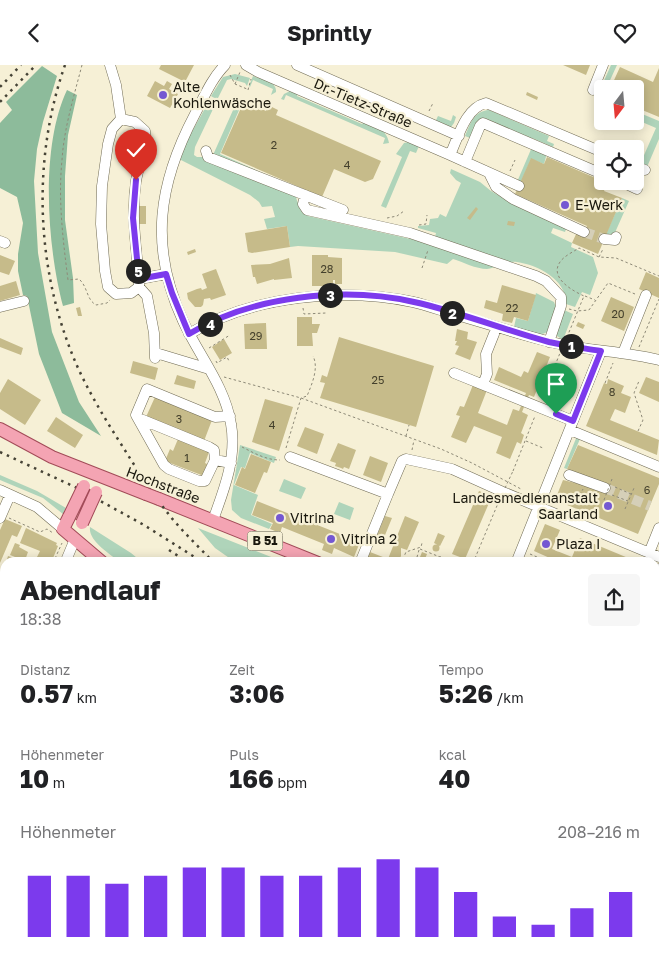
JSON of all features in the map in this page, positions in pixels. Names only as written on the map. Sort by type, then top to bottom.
[{"type":"main road","name":"Hochstraße","points":[[0,429],[38,451],[90,473],[304,557]]},
{"type":"main road","points":[[64,536],[69,517],[90,473]]},
{"type":"main road","points":[[64,536],[82,523],[103,478]]},
{"type":"main road","points":[[64,536],[94,557]]},
{"type":"street","points":[[110,65],[116,85],[121,119]]},
{"type":"street","name":"Dr.-Tietz-Straße","points":[[296,65],[459,136]]},
{"type":"street","points":[[593,90],[604,65]]},
{"type":"street","name":"Dr.-Tietz-Straße","points":[[243,67],[519,186]]},
{"type":"street","points":[[213,520],[225,486],[233,445],[230,416],[224,398],[189,334],[172,293],[163,255],[162,221],[165,193],[171,169],[184,135],[213,81],[227,69]]},
{"type":"street","points":[[450,155],[471,112],[486,103],[594,149]]},
{"type":"street","points":[[121,119],[135,122],[145,131],[146,141],[136,180],[133,218],[139,283],[147,296],[155,356],[209,369]]},
{"type":"street","points":[[121,119],[112,129],[102,185],[101,224],[108,287],[116,294],[132,293],[139,283],[166,274]]},
{"type":"street","points":[[465,162],[483,123],[594,171]]},
{"type":"street","points":[[206,151],[208,157],[343,210]]},
{"type":"street","points":[[489,173],[496,187],[513,199],[584,232]]},
{"type":"street","points":[[305,195],[303,204],[307,210],[410,233],[546,281],[561,297],[561,306],[549,342]]},
{"type":"street","points":[[604,239],[615,240],[616,237]]},
{"type":"street","points":[[189,334],[200,327],[229,316],[274,303],[312,296],[355,295],[414,302],[549,342],[659,360]]},
{"type":"street","points":[[623,353],[646,295]]},
{"type":"street","points":[[0,307],[24,301]]},
{"type":"street","points":[[483,384],[487,374],[486,354],[494,335]]},
{"type":"street","points":[[518,557],[601,351]]},
{"type":"street","points":[[454,373],[483,384],[659,467]]},
{"type":"street","points":[[138,418],[214,450],[215,460],[205,481],[198,481],[168,469],[161,461],[136,415],[147,389],[215,417],[230,416]]},
{"type":"street","points":[[288,453],[388,494]]},
{"type":"street","points":[[362,557],[402,461],[406,459],[452,469],[659,557]]},
{"type":"street","points":[[215,460],[230,463]]},
{"type":"street","points":[[569,475],[607,488]]},
{"type":"street","points":[[0,490],[37,507],[64,536],[65,557]]},
{"type":"street","points":[[3,517],[10,495]]},
{"type":"street","points":[[649,553],[659,528]]},
{"type":"path","points":[[68,284],[61,231],[62,160],[69,111],[82,65]]},
{"type":"path","points":[[235,84],[243,67]]},
{"type":"path","points":[[227,69],[235,84],[247,89],[252,75]]},
{"type":"path","points":[[425,121],[433,103]]},
{"type":"path","points":[[512,167],[515,160]]},
{"type":"path","points":[[422,268],[427,250],[430,247]]},
{"type":"path","points":[[596,300],[570,290],[558,275],[557,268],[560,261],[579,248],[600,257],[616,258],[659,276]]},
{"type":"path","points":[[600,257],[602,250]]},
{"type":"path","points":[[68,280],[80,279],[84,283],[90,302],[96,305],[108,303],[116,294]]},
{"type":"path","points":[[577,311],[589,310],[608,283],[634,293]]},
{"type":"path","points":[[565,341],[584,296]]},
{"type":"path","points":[[636,355],[658,306],[659,299]]},
{"type":"path","points":[[303,305],[304,314],[326,313]]},
{"type":"path","points":[[211,353],[208,348],[230,335]]},
{"type":"path","points":[[301,398],[307,396],[312,385],[315,369],[313,356]]},
{"type":"path","points":[[214,358],[217,363],[227,357],[229,361]]},
{"type":"path","points":[[605,383],[614,362]]},
{"type":"path","points":[[223,376],[301,398],[458,456],[524,491]]},
{"type":"path","points":[[638,431],[643,420],[634,393],[639,381]]},
{"type":"path","points":[[239,446],[273,460],[284,460],[288,453],[301,398]]},
{"type":"path","points":[[406,437],[409,425]]},
{"type":"path","points":[[412,448],[414,440]]},
{"type":"path","points":[[525,441],[542,448]]},
{"type":"path","points":[[505,488],[513,471]]},
{"type":"path","points":[[604,500],[612,479]]},
{"type":"path","points":[[607,488],[632,494]]},
{"type":"path","points":[[607,488],[628,501]]},
{"type":"path","points":[[625,509],[634,488]]},
{"type":"path","points":[[476,557],[501,497]]},
{"type":"path","points":[[3,517],[40,531],[47,529],[64,536],[55,557]]},
{"type":"path","points":[[417,557],[422,543]]},
{"type":"path","points":[[404,557],[409,550],[420,548],[442,557]]},
{"type":"path","points":[[530,554],[537,557]]},
{"type":"green space","points":[[611,65],[617,65],[610,80],[604,80]]},
{"type":"green space","points":[[42,66],[57,76],[37,149],[34,181],[38,253],[52,332],[79,402],[101,436],[62,413],[39,354],[27,296],[23,295],[18,271],[18,254],[23,223],[17,197],[0,188],[0,123],[12,110],[6,102]]},
{"type":"green space","points":[[235,74],[250,78],[247,86],[245,83],[231,79],[227,80],[217,100],[211,96],[223,77]]},
{"type":"green space","points":[[253,76],[258,78],[259,76],[270,82],[275,86],[276,92],[271,95],[273,89],[253,80],[250,87]]},
{"type":"green space","points":[[67,90],[77,95],[68,135],[65,176],[65,220],[73,278],[74,303],[63,306],[53,255],[49,197],[53,139],[58,113]]},
{"type":"green space","points":[[292,90],[298,93],[297,96],[362,124],[364,122],[376,127],[386,134],[389,143],[383,144],[385,138],[286,95],[284,100],[281,99],[284,94]]},
{"type":"green space","points":[[238,99],[243,101],[220,154],[294,187],[298,203],[308,216],[433,244],[436,233],[418,228],[418,226],[429,225],[430,219],[438,218],[440,214],[446,217],[461,183],[450,173],[451,169],[480,182],[508,201],[566,229],[565,232],[553,228],[551,233],[572,243],[571,247],[593,257],[598,273],[590,295],[582,292],[575,307],[566,304],[562,288],[550,275],[534,266],[517,262],[483,269],[453,259],[447,264],[395,252],[290,247],[287,226],[267,229],[264,219],[275,217],[272,206],[262,207],[250,195],[179,159],[208,103],[214,107],[195,147],[194,155],[215,162],[213,155]]},
{"type":"green space","points":[[489,110],[549,136],[547,141],[554,144],[553,147],[486,120],[470,138],[465,136],[476,116]]},
{"type":"green space","points":[[453,115],[456,117],[451,127],[435,122],[438,116],[451,121]]},
{"type":"green space","points":[[644,115],[659,121],[659,139],[647,167],[644,166],[644,155],[656,128],[644,123]]},
{"type":"green space","points":[[409,142],[419,146],[416,153],[410,151],[386,208],[381,206],[402,157],[396,154],[404,143]]},
{"type":"green space","points":[[532,147],[547,153],[544,164],[531,159],[520,184],[517,182]]},
{"type":"green space","points":[[622,198],[629,201],[613,237],[606,234]]},
{"type":"green space","points":[[536,293],[554,302],[556,307],[548,331],[541,334],[514,327],[516,318],[528,321]]},
{"type":"green space","points":[[564,310],[573,314],[563,340],[556,333]]},
{"type":"green space","points":[[577,436],[580,439],[567,469],[564,468]]},
{"type":"green space","points":[[240,445],[276,457],[274,463],[250,453],[245,468],[241,467],[234,485],[258,495],[251,515],[272,524],[269,529],[241,518],[232,510],[231,500]]},
{"type":"green space","points":[[0,475],[37,491],[66,508],[63,514],[43,498],[0,480]]},
{"type":"green space","points":[[284,479],[306,488],[301,499],[279,491]]},
{"type":"green space","points":[[339,502],[354,508],[350,520],[334,514]]},
{"type":"green space","points":[[90,527],[136,557],[114,557],[96,542],[90,532]]},
{"type":"green space","points":[[198,528],[271,557],[228,557],[215,548]]},
{"type":"building","points":[[161,65],[194,65],[185,82],[159,69]]},
{"type":"building","points":[[563,65],[590,65],[586,75]]},
{"type":"building","points":[[620,67],[653,82],[659,68],[659,117],[644,111],[644,80],[614,80]]},
{"type":"building","name":"Alte Kohlenwäsche","points":[[155,81],[164,86],[167,81],[172,84],[169,89],[178,94],[170,108],[147,96]]},
{"type":"building","points":[[527,92],[538,97],[537,100],[526,95]]},
{"type":"building","points":[[244,101],[266,111],[268,105],[278,110],[276,115],[381,161],[373,179],[365,182],[334,169],[322,197],[221,153]]},
{"type":"building","points":[[547,157],[594,177],[594,190],[604,190],[622,198],[598,254],[572,243],[577,232],[583,235],[587,226],[515,194],[531,158],[544,164]]},
{"type":"building","points":[[139,206],[146,206],[146,224],[139,224]]},
{"type":"building","points":[[476,207],[478,209],[470,220],[467,218]]},
{"type":"building","points":[[508,221],[515,222],[514,226],[507,225]]},
{"type":"building","points":[[287,226],[290,247],[248,252],[245,233]]},
{"type":"building","points":[[195,249],[196,252],[188,255],[187,252]]},
{"type":"building","points":[[0,255],[15,261],[9,275],[0,272]]},
{"type":"building","points":[[312,255],[328,255],[328,257],[342,258],[342,284],[335,284],[335,280],[333,280],[333,283],[328,283],[327,286],[312,286]]},
{"type":"building","points":[[289,258],[292,278],[274,279],[257,284],[255,277],[253,277],[251,265],[270,264]]},
{"type":"building","points":[[216,269],[226,295],[211,300],[210,298],[204,299],[201,307],[195,307],[188,299],[187,293],[207,288],[202,274]]},
{"type":"building","points":[[646,272],[659,278],[659,298],[639,289]]},
{"type":"building","points":[[16,281],[20,295],[0,301],[0,286]]},
{"type":"building","points":[[502,285],[536,295],[528,321],[514,317],[512,323],[503,321],[503,314],[484,308],[486,300],[497,303]]},
{"type":"building","points":[[611,297],[634,307],[624,331],[601,321]]},
{"type":"building","points":[[80,307],[82,316],[78,316],[76,308]]},
{"type":"building","points":[[297,317],[312,317],[312,324],[320,324],[317,333],[312,333],[313,346],[297,346]]},
{"type":"building","points":[[578,322],[585,325],[583,329],[576,326]]},
{"type":"building","points":[[266,323],[267,349],[245,349],[244,324]]},
{"type":"building","points":[[457,329],[468,332],[467,339],[477,342],[470,360],[455,354],[459,346],[455,345]]},
{"type":"building","points":[[339,337],[434,366],[416,427],[320,398],[325,383],[320,382],[322,375],[327,377]]},
{"type":"building","points":[[0,338],[23,348],[21,355],[0,347]]},
{"type":"building","points":[[224,339],[232,353],[220,360],[212,347]]},
{"type":"building","points":[[537,352],[550,357],[534,397],[529,395],[522,412],[528,415],[521,433],[524,435],[521,444],[517,442],[510,459],[496,453],[502,437],[474,426],[466,443],[451,437],[460,416],[456,415],[460,406],[464,407],[473,385],[487,390],[478,413],[507,425],[513,409],[519,411],[526,393],[494,380],[499,367],[521,377],[524,371],[528,373]]},
{"type":"building","points":[[133,361],[158,368],[155,380],[130,373]]},
{"type":"building","points":[[177,375],[196,381],[194,389],[174,384]]},
{"type":"building","points":[[646,377],[659,382],[659,402],[639,393]]},
{"type":"building","points":[[8,379],[41,400],[25,425],[0,409],[0,393]]},
{"type":"building","points":[[608,379],[624,386],[621,393],[631,397],[625,413],[615,409],[610,420],[659,440],[657,455],[586,426],[604,383],[607,384]]},
{"type":"building","points":[[155,397],[212,420],[204,441],[146,417]]},
{"type":"building","points":[[265,399],[293,407],[279,451],[252,442]]},
{"type":"building","points":[[56,417],[83,435],[75,448],[47,431]]},
{"type":"building","points":[[305,427],[324,434],[317,454],[297,446]]},
{"type":"building","points":[[178,439],[209,452],[205,463],[209,465],[204,476],[165,461],[170,449],[173,451]]},
{"type":"building","points":[[338,443],[356,450],[349,469],[335,466],[336,463],[330,461]]},
{"type":"building","points":[[578,445],[659,478],[659,484],[638,534],[555,500],[563,480],[604,490],[606,485],[567,469]]},
{"type":"building","points":[[251,454],[271,462],[267,473],[264,472],[255,493],[235,485],[242,467],[245,469]]},
{"type":"building","points":[[370,456],[388,463],[381,482],[363,475]]},
{"type":"building","points":[[479,491],[492,496],[466,557],[452,554]]},
{"type":"building","points":[[257,501],[360,542],[354,557],[334,548],[332,554],[322,550],[324,544],[282,527],[280,533],[270,529],[273,523],[252,515]]},
{"type":"building","points":[[385,516],[392,518],[383,540],[376,538]]},
{"type":"building","points":[[405,516],[419,522],[407,550],[401,548],[400,557],[389,557]]},
{"type":"building","points":[[5,519],[22,526],[17,537],[12,535],[3,557],[0,557],[0,530]]},
{"type":"building","name":"Plaza I","points":[[545,524],[560,530],[552,549],[572,557],[548,557],[534,551]]},
{"type":"building","points":[[26,528],[57,543],[56,545],[58,546],[53,557],[37,557],[40,551],[20,543]]},
{"type":"building","points":[[438,533],[445,536],[440,546],[434,543]]},
{"type":"building","name":"Plaza I","points":[[580,538],[626,557],[572,557]]},
{"type":"building","points":[[15,543],[28,552],[26,557],[10,555]]},
{"type":"building","points":[[436,544],[440,548],[436,552],[432,548]]},
{"type":"building","points":[[370,552],[383,557],[368,557]]},
{"type":"building","points":[[422,552],[427,554],[426,557],[420,557]]},
{"type":"tunnel","points":[[584,232],[604,239]]},
{"type":"tunnel","points":[[605,488],[650,506]]},
{"type":"railway","points":[[0,87],[21,65]]},
{"type":"railway","points":[[0,102],[36,65]]},
{"type":"railway","points":[[65,65],[54,102],[47,140],[43,179],[43,218],[46,256],[53,295],[64,332],[78,368],[109,425],[138,471],[170,516],[208,557]]},
{"type":"railway","points":[[0,452],[75,487],[144,525],[195,557]]},
{"type":"railway","points":[[169,550],[180,557]]},
{"type":"place","name":"Alte Kohlenwäsche","points":[[163,95]]},
{"type":"place","name":"E-Werk","points":[[565,205]]},
{"type":"place","name":"Landesmedienanstalt Saarland","points":[[608,506]]},
{"type":"place","name":"Vitrina","points":[[280,518]]},
{"type":"place","name":"Vitrina 2","points":[[331,539]]},
{"type":"place","name":"Plaza I","points":[[546,544]]},
{"type":"route","points":[[136,180],[133,218],[139,279],[166,274],[182,320],[189,334],[200,327],[239,312],[312,296],[355,295],[414,302],[549,342],[601,351],[573,421],[556,414]]}]
